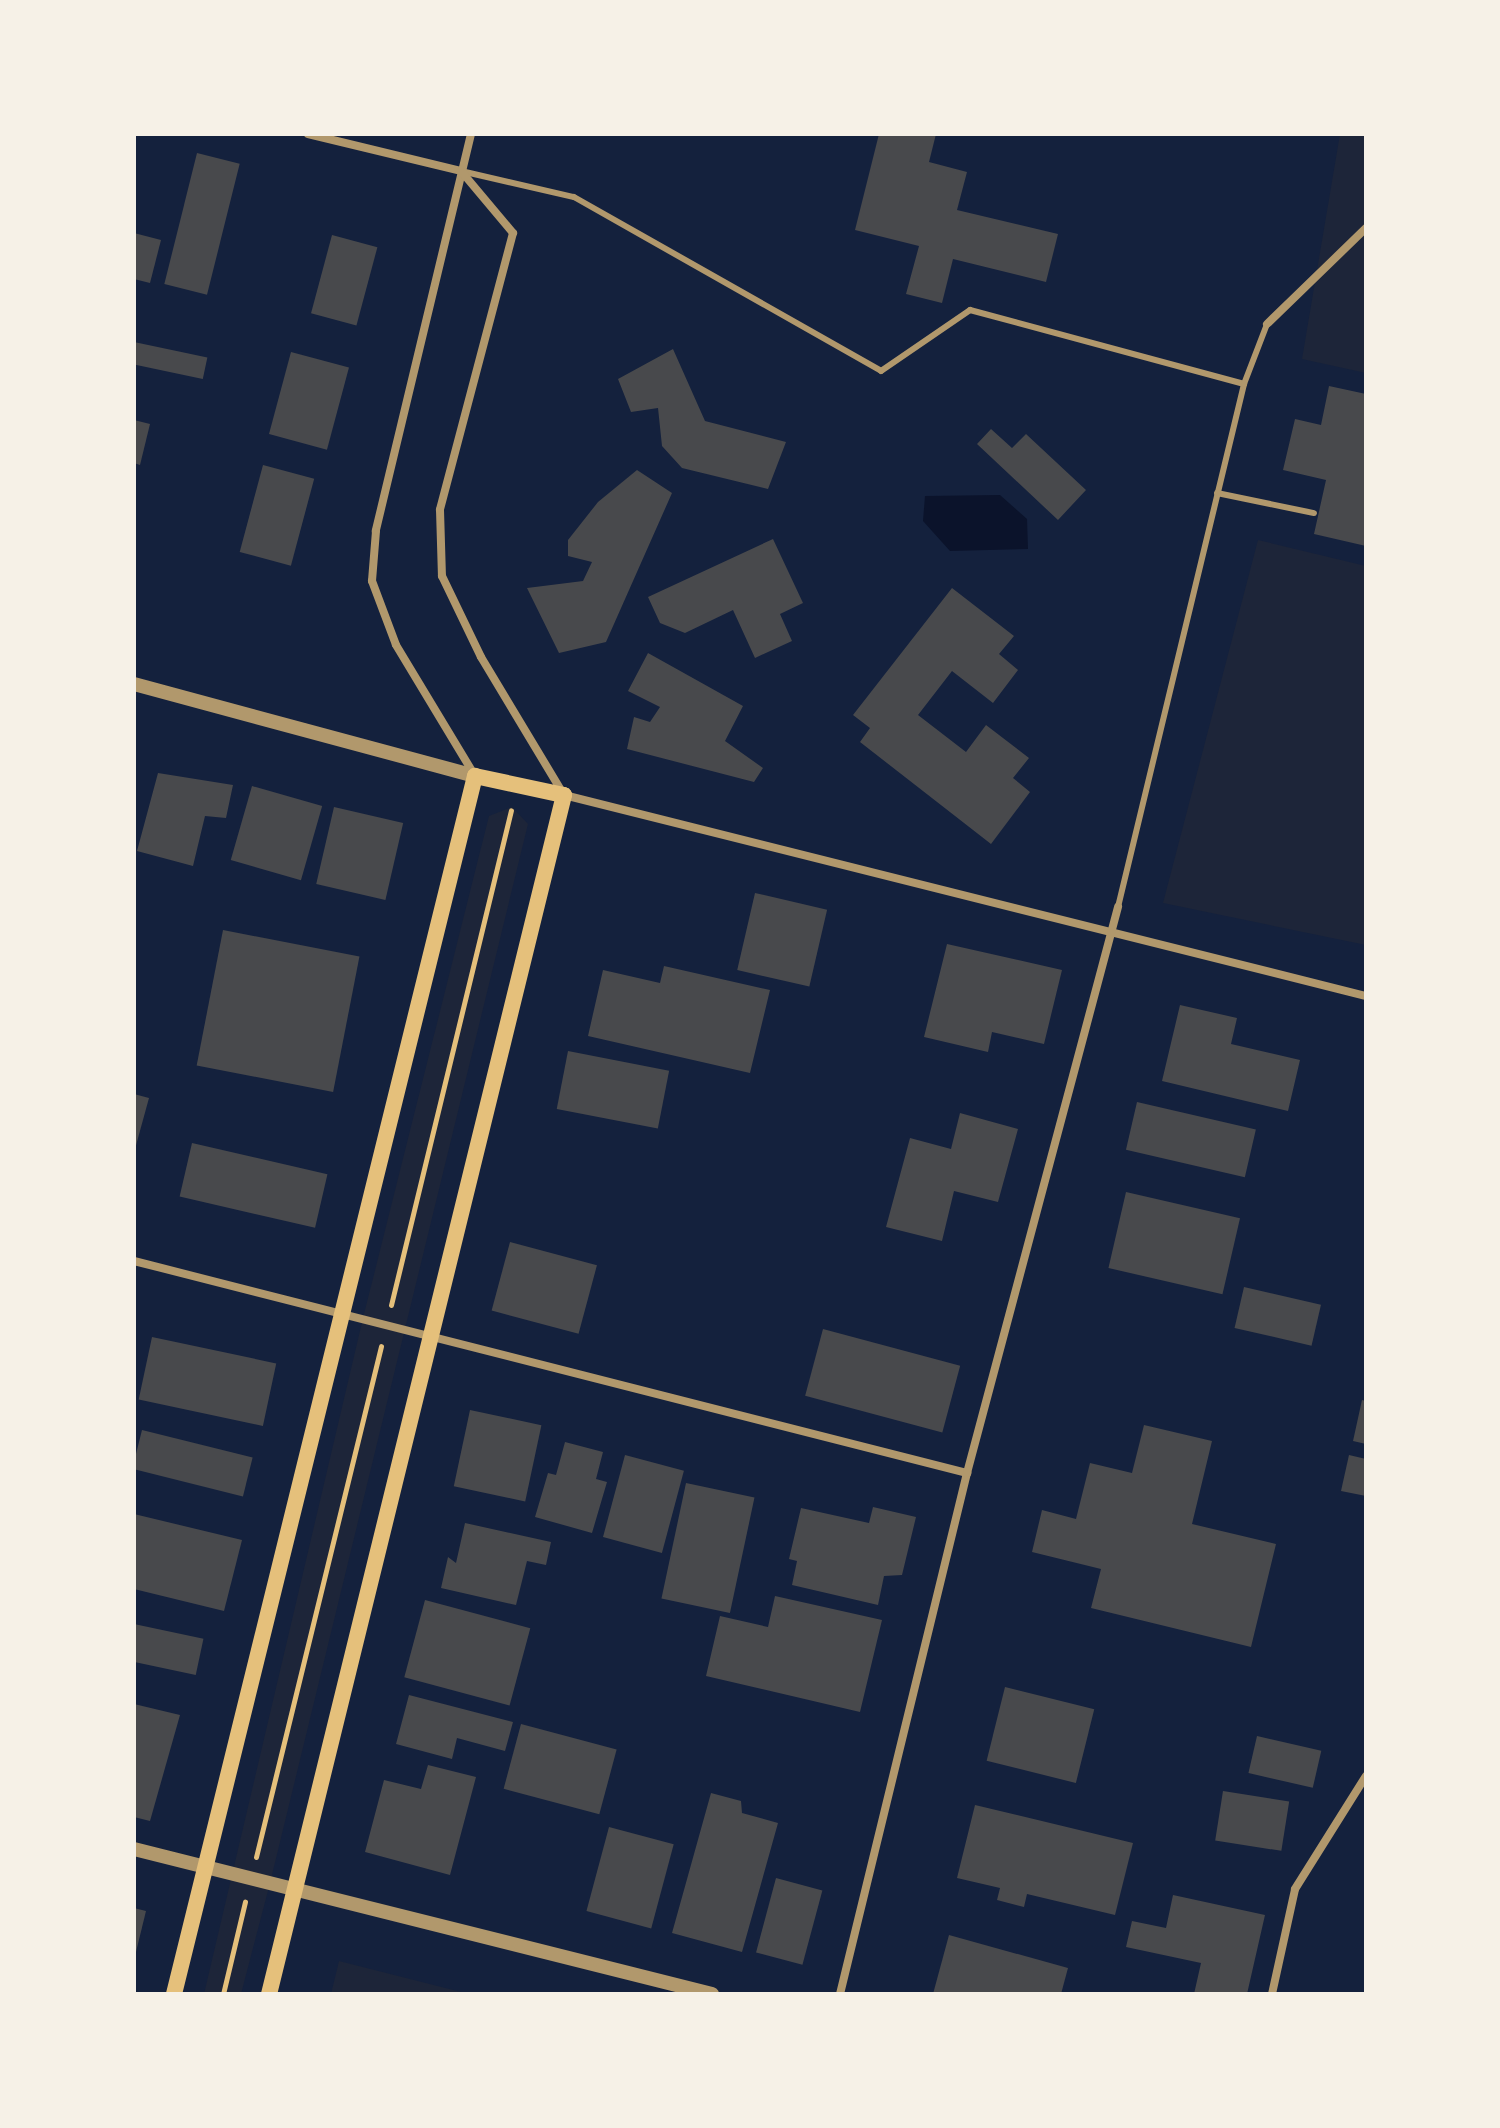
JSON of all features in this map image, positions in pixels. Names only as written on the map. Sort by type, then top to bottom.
[{"type":"main road","points":[[174,1994],[475,776],[564,795],[269,1994]]},
{"type":"street","points":[[308,134],[461,171],[513,233],[440,510],[442,576],[481,657],[564,795],[1111,935],[1366,996]]},
{"type":"street","points":[[471,134],[376,531],[372,581],[396,645],[475,776]]},
{"type":"street","points":[[1267,324],[1366,228]]},
{"type":"street","points":[[134,684],[475,776]]},
{"type":"street","points":[[840,1994],[967,1473],[1118,907]]},
{"type":"street","points":[[134,1261],[967,1473]]},
{"type":"street","points":[[1272,1994],[1295,1889],[1366,1776]]},
{"type":"street","points":[[134,1849],[712,1994]]},
{"type":"lane","points":[[461,171],[574,197],[881,371],[970,310],[1244,384]]},
{"type":"lane","points":[[1118,907],[1244,384],[1267,324]]},
{"type":"lane","points":[[1217,493],[1314,513]]},
{"type":"path","points":[[223,1994],[512,807]]},
{"type":"shaded area","points":[[1340,134],[1366,134],[1366,373],[1302,359]]},
{"type":"shaded area","points":[[1000,495],[1027,519],[1028,549],[950,551],[923,521],[925,496]]},
{"type":"shaded area","points":[[1258,540],[1366,566],[1366,945],[1163,903]]},
{"type":"shaded area","points":[[512,807],[528,824],[270,1883],[241,1994],[204,1994],[363,1318],[489,816]]},
{"type":"shaded area","points":[[339,1961],[469,1994],[331,1994]]},
{"type":"building","points":[[879,134],[936,134],[929,162],[967,172],[957,210],[1058,234],[1046,282],[953,259],[942,303],[906,294],[919,246],[855,230]]},
{"type":"building","points":[[197,153],[240,164],[207,295],[164,284]]},
{"type":"building","points":[[134,233],[161,240],[150,283],[134,279]]},
{"type":"building","points":[[332,235],[377,247],[356,325],[311,313]]},
{"type":"building","points":[[134,342],[207,358],[203,379],[134,364]]},
{"type":"building","points":[[673,349],[705,421],[786,442],[768,489],[682,468],[662,446],[658,408],[631,412],[618,379]]},
{"type":"building","points":[[291,352],[349,368],[327,450],[269,434]]},
{"type":"building","points":[[1329,386],[1366,394],[1366,546],[1314,534],[1326,480],[1283,470],[1295,419],[1321,425]]},
{"type":"building","points":[[134,420],[150,424],[140,465],[134,463]]},
{"type":"building","points":[[991,429],[1012,448],[1026,434],[1086,490],[1058,520],[977,444]]},
{"type":"building","points":[[263,465],[314,479],[291,566],[240,552]]},
{"type":"building","points":[[637,470],[672,493],[606,642],[559,653],[527,588],[583,581],[592,562],[568,556],[568,540],[598,502]]},
{"type":"building","points":[[773,539],[803,603],[780,614],[792,641],[755,658],[733,610],[685,633],[660,623],[648,597]]},
{"type":"building","points":[[952,588],[1014,636],[999,654],[1018,670],[993,703],[952,671],[918,715],[966,752],[986,725],[1029,758],[1013,778],[1030,792],[991,844],[860,742],[870,728],[853,715]]},
{"type":"building","points":[[648,653],[743,706],[725,741],[763,768],[754,782],[627,749],[634,717],[650,722],[660,707],[628,691]]},
{"type":"building","points":[[158,773],[233,785],[226,818],[205,816],[193,866],[137,851]]},
{"type":"building","points":[[252,786],[322,806],[301,880],[231,860]]},
{"type":"building","points":[[334,807],[403,823],[385,900],[316,884]]},
{"type":"building","points":[[755,893],[827,910],[809,987],[737,970]]},
{"type":"building","points":[[223,930],[359,957],[333,1092],[197,1065]]},
{"type":"building","points":[[947,944],[1062,970],[1044,1044],[992,1032],[988,1052],[924,1037]]},
{"type":"building","points":[[664,966],[770,990],[750,1073],[588,1036],[603,970],[660,983]]},
{"type":"building","points":[[1180,1005],[1237,1018],[1231,1044],[1300,1060],[1288,1111],[1162,1081]]},
{"type":"building","points":[[568,1051],[669,1071],[658,1129],[557,1109]]},
{"type":"building","points":[[134,1094],[149,1098],[135,1149],[134,1149]]},
{"type":"building","points":[[1137,1102],[1256,1129],[1245,1177],[1126,1150]]},
{"type":"building","points":[[960,1113],[1018,1129],[998,1202],[954,1191],[942,1241],[886,1227],[910,1138],[951,1149]]},
{"type":"building","points":[[192,1143],[327,1174],[315,1228],[180,1197]]},
{"type":"building","points":[[1126,1192],[1240,1218],[1222,1294],[1108,1268]]},
{"type":"building","points":[[510,1242],[597,1265],[579,1334],[492,1311]]},
{"type":"building","points":[[1244,1287],[1321,1305],[1312,1346],[1235,1328]]},
{"type":"building","points":[[823,1329],[960,1366],[942,1432],[805,1396]]},
{"type":"building","points":[[152,1337],[276,1363],[263,1426],[139,1400]]},
{"type":"building","points":[[1362,1400],[1366,1401],[1366,1444],[1353,1441]]},
{"type":"building","points":[[470,1410],[541,1425],[525,1501],[454,1486]]},
{"type":"building","points":[[1144,1425],[1212,1441],[1192,1524],[1276,1544],[1251,1647],[1091,1608],[1101,1569],[1032,1552],[1042,1510],[1076,1519],[1090,1463],[1132,1473]]},
{"type":"building","points":[[142,1430],[253,1458],[243,1496],[134,1469]]},
{"type":"building","points":[[565,1442],[603,1452],[596,1479],[607,1482],[592,1533],[535,1517],[548,1473],[556,1475]]},
{"type":"building","points":[[625,1455],[684,1471],[662,1553],[603,1537]]},
{"type":"building","points":[[1349,1455],[1366,1459],[1366,1496],[1341,1491]]},
{"type":"building","points":[[686,1483],[754,1498],[730,1613],[661,1598]]},
{"type":"building","points":[[873,1507],[916,1517],[902,1575],[884,1576],[878,1605],[792,1585],[797,1561],[789,1559],[801,1508],[869,1523]]},
{"type":"building","points":[[134,1514],[242,1540],[224,1611],[134,1589]]},
{"type":"building","points":[[465,1523],[551,1542],[546,1565],[527,1561],[516,1605],[441,1588],[448,1557],[456,1563]]},
{"type":"building","points":[[775,1596],[882,1620],[860,1712],[706,1676],[720,1616],[768,1627]]},
{"type":"building","points":[[425,1600],[530,1628],[510,1705],[404,1677]]},
{"type":"building","points":[[134,1624],[203,1639],[196,1675],[134,1662]]},
{"type":"building","points":[[1005,1687],[1094,1709],[1076,1783],[987,1761]]},
{"type":"building","points":[[409,1695],[513,1722],[505,1751],[457,1738],[452,1759],[396,1744]]},
{"type":"building","points":[[134,1704],[180,1715],[150,1821],[134,1817]]},
{"type":"building","points":[[521,1724],[617,1750],[599,1814],[504,1789]]},
{"type":"building","points":[[1257,1736],[1321,1751],[1313,1788],[1248,1773]]},
{"type":"building","points":[[428,1765],[476,1777],[450,1875],[365,1852],[384,1780],[421,1789]]},
{"type":"building","points":[[1223,1791],[1289,1801],[1281,1851],[1215,1840]]},
{"type":"building","points":[[711,1793],[741,1801],[742,1813],[778,1823],[742,1952],[672,1933]]},
{"type":"building","points":[[975,1805],[1133,1843],[1115,1915],[1027,1894],[1024,1907],[997,1900],[1000,1888],[957,1878]]},
{"type":"building","points":[[609,1827],[674,1844],[651,1928],[586,1911]]},
{"type":"building","points":[[776,1878],[822,1890],[802,1965],[756,1952]]},
{"type":"building","points":[[1173,1895],[1265,1915],[1247,1994],[1194,1994],[1201,1963],[1126,1947],[1132,1921],[1166,1928]]},
{"type":"building","points":[[134,1908],[146,1911],[135,1956],[134,1956]]},
{"type":"building","points":[[949,1935],[1068,1968],[1061,1994],[933,1994]]}]
